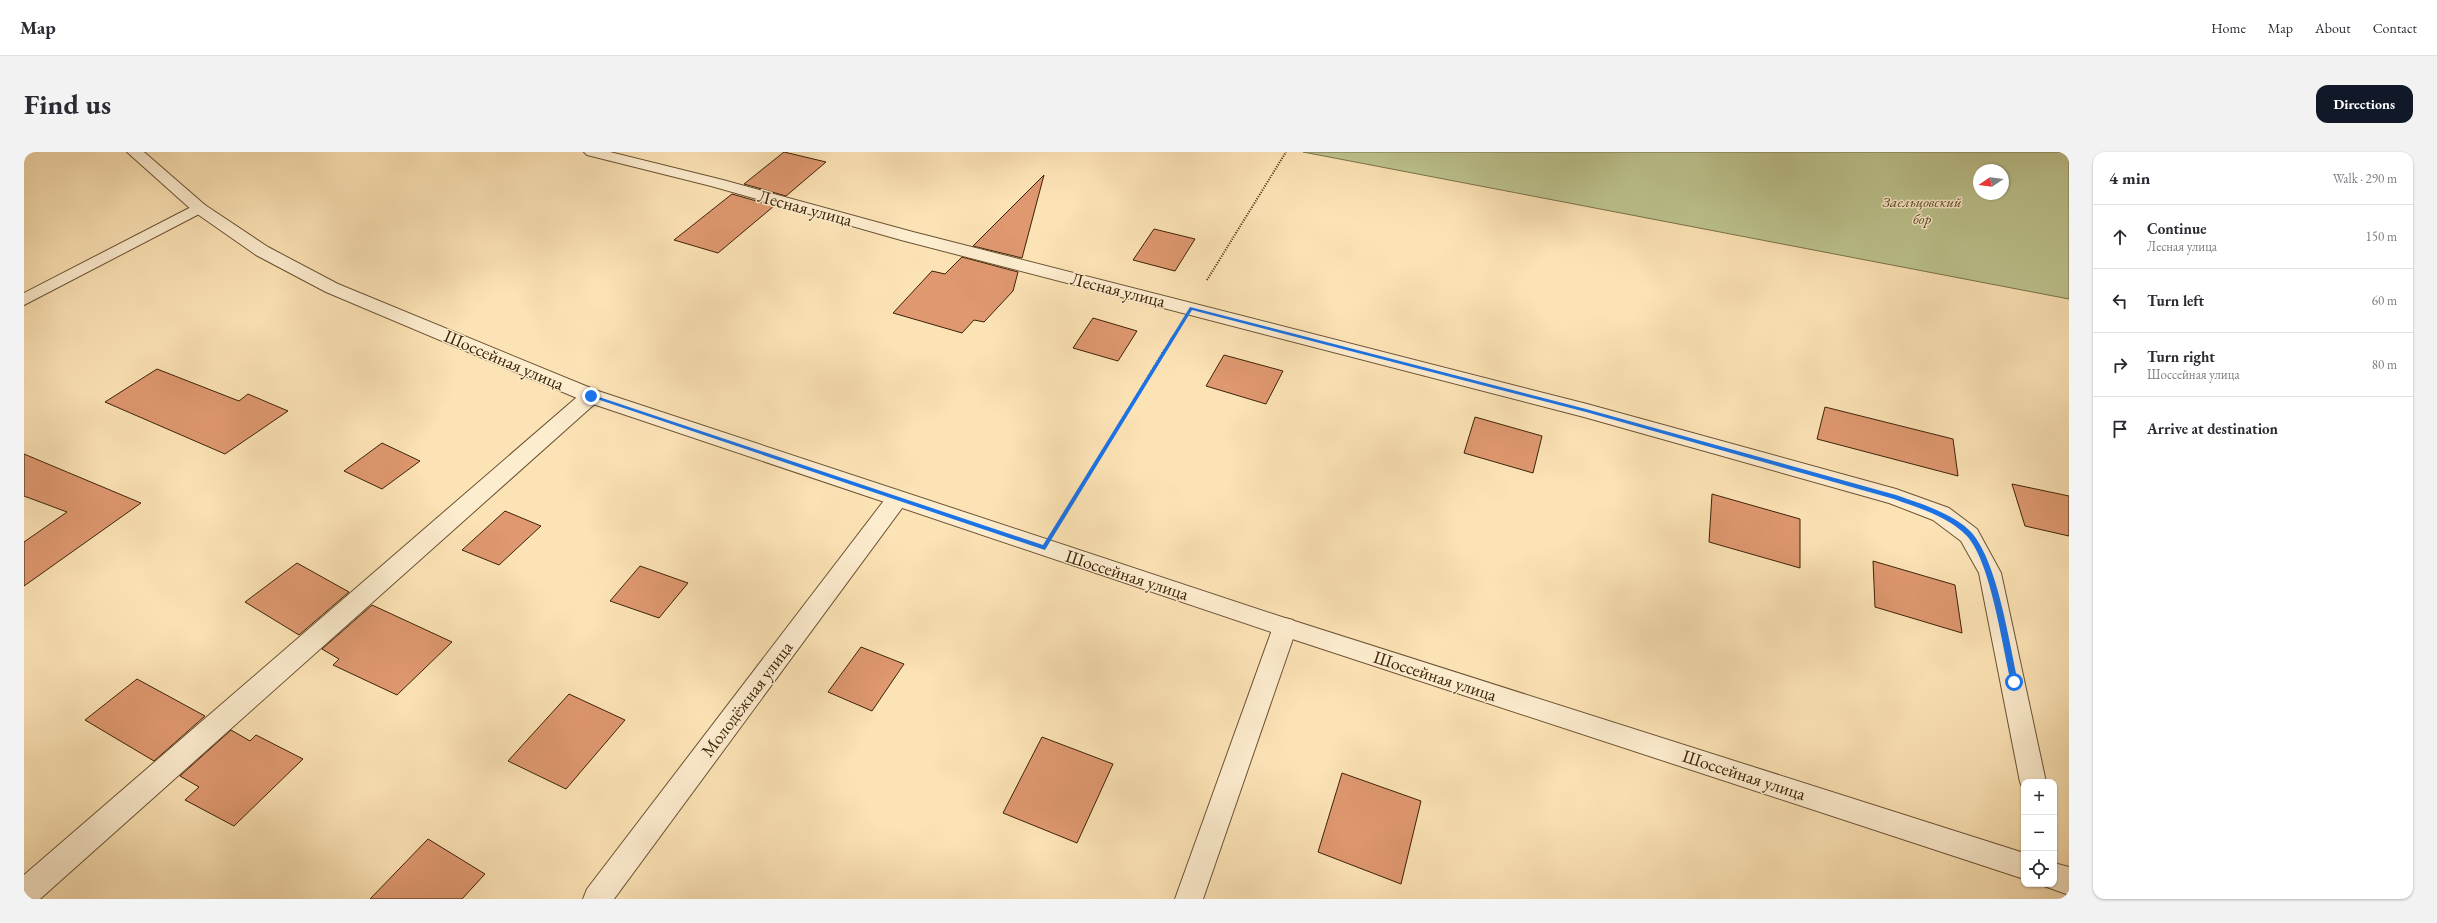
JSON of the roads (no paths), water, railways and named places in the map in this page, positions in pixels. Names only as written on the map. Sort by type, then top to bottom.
[{"type":"street","name":"Шоссейная улица","points":[[135,152],[199,208],[262,251],[332,288],[591,396],[1285,627],[2021,865]]},
{"type":"street","name":"Лесная улица","points":[[592,152],[1586,411],[1888,495],[1941,514],[1969,535],[1990,573],[2014,682],[2032,779]]},
{"type":"street","points":[[24,300],[199,208]]},
{"type":"street","points":[[24,894],[591,396]]},
{"type":"street","name":"Молодёжная улица","points":[[597,899],[896,498]]},
{"type":"street","points":[[1189,899],[1285,627]]},
{"type":"street","points":[[2057,877],[2069,881]]},
{"type":"park label","name":"Заельцовский бор","points":[[1922,210]]}]
